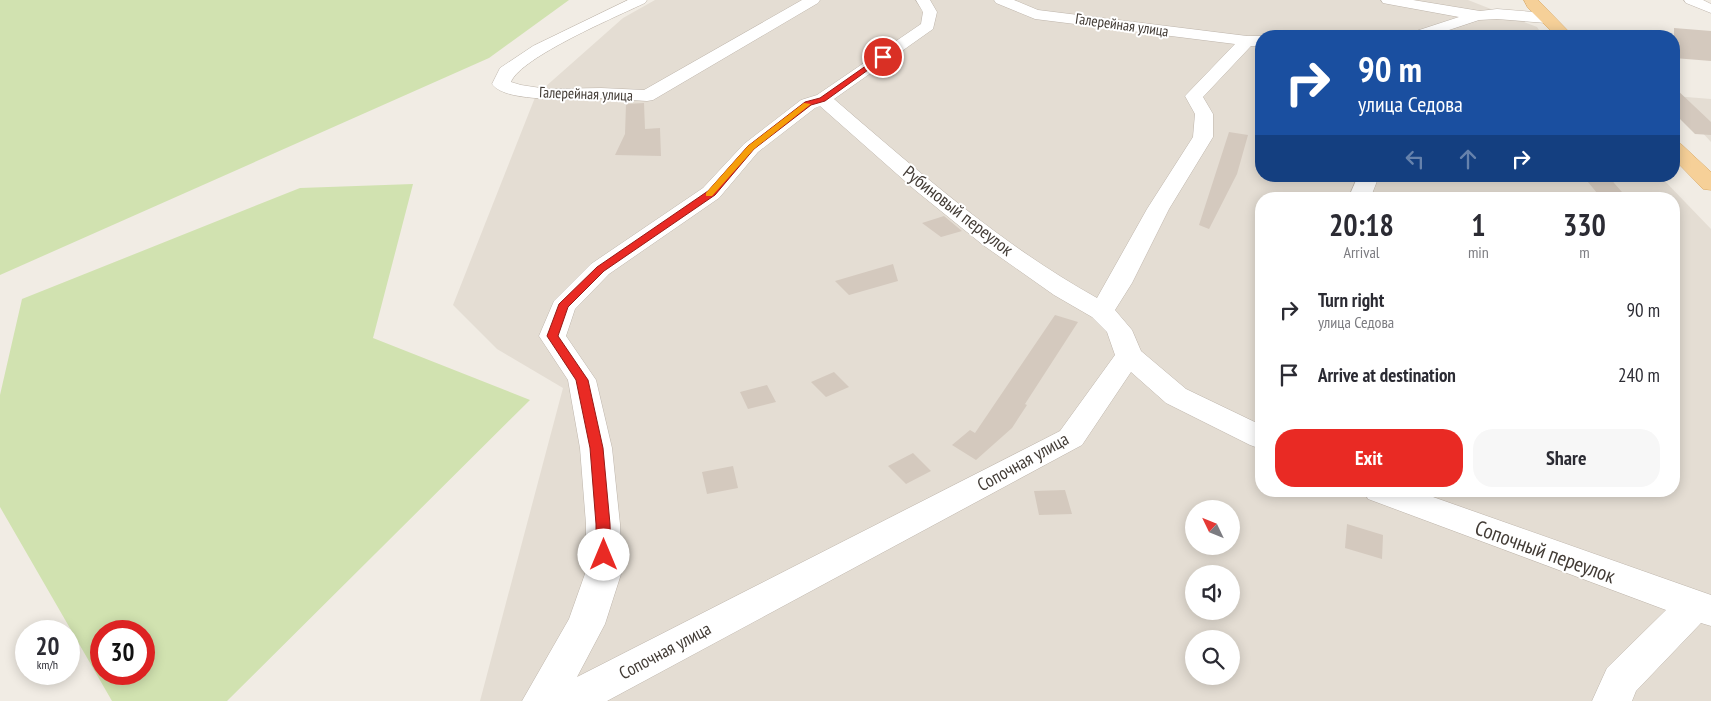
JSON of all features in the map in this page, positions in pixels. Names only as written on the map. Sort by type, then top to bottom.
[{"type":"main road","points":[[1531,0],[1533,5],[1559,30]]},
{"type":"main road","points":[[1680,154],[1711,184]]},
{"type":"street","name":"Галерейная улица","points":[[640,0],[539,49],[506,72],[501,84],[518,90],[547,94],[601,93],[647,96],[813,0]]},
{"type":"street","points":[[542,701],[586,624],[604,571],[603,524],[596,448],[582,380],[552,336],[563,306],[600,269],[711,193],[751,148],[808,104],[823,100],[928,26],[930,12],[923,0]]},
{"type":"street","name":"Галерейная улица","points":[[1000,0],[1036,14],[1254,41]]},
{"type":"street","points":[[1388,0],[1480,16]]},
{"type":"street","points":[[1691,0],[1711,9]]},
{"type":"street","points":[[1435,30],[1480,16],[1497,14],[1546,18]]},
{"type":"street","points":[[1254,41],[1194,96],[1204,114],[1203,137],[1158,210],[1102,311],[1119,330],[1129,355],[1176,396],[1255,427]]},
{"type":"street","name":"Рубиновый переулок","points":[[823,100],[965,220],[1068,293],[1102,311]]},
{"type":"street","name":"Сопочная улица","points":[[569,701],[1071,438],[1129,355]]},
{"type":"street","name":"Сопочный переулок","points":[[1397,497],[1702,608]]},
{"type":"street","points":[[1616,690],[1702,608]]},
{"type":"shaded area","points":[[655,0],[1468,0],[1537,27],[1539,30],[1255,30],[1255,182],[1666,182],[1675,192],[1255,192],[1255,497],[1680,497],[1680,197],[1711,229],[1711,701],[480,701],[563,388],[497,349],[453,305],[536,95],[623,18]]},
{"type":"shaded area","points":[[1680,96],[1711,99],[1711,142],[1680,108]]},
{"type":"green space","points":[[0,0],[569,0],[489,58],[0,275]]},
{"type":"green space","points":[[413,184],[373,338],[530,400],[227,701],[112,701],[103,685],[155,685],[155,620],[90,620],[90,663],[80,646],[80,620],[65,620],[0,507],[0,395],[22,299],[300,188]]},
{"type":"building","points":[[1674,28],[1711,31],[1711,61],[1680,58],[1680,30],[1674,30]]},
{"type":"building","points":[[1680,93],[1711,122],[1711,135],[1695,134],[1680,119]]},
{"type":"building","points":[[644,103],[645,129],[660,128],[661,156],[615,155],[625,134],[626,104]]},
{"type":"building","points":[[1229,132],[1248,135],[1237,174],[1209,229],[1199,225]]},
{"type":"building","points":[[1588,182],[1613,182],[1622,192],[1596,192]]},
{"type":"building","points":[[944,216],[962,231],[941,237],[922,223]]},
{"type":"building","points":[[893,264],[898,281],[849,295],[835,281]]},
{"type":"building","points":[[1055,315],[1078,322],[1025,404],[1027,405],[1012,428],[976,460],[952,445],[970,430],[975,433]]},
{"type":"building","points":[[834,372],[849,387],[826,397],[811,382]]},
{"type":"building","points":[[767,385],[776,402],[748,409],[740,392]]},
{"type":"building","points":[[913,453],[931,471],[906,484],[888,466]]},
{"type":"building","points":[[733,466],[738,488],[707,494],[702,472]]},
{"type":"building","points":[[1065,490],[1072,514],[1039,515],[1034,491]]},
{"type":"building","points":[[1347,524],[1383,535],[1382,559],[1345,548]]},
{"type":"slow traffic","points":[[709,195],[751,148],[807,104]]},
{"type":"route","points":[[604,555],[596,448],[582,380],[552,336],[563,306],[600,269],[711,193],[751,148],[808,104],[823,100],[883,57]]}]
